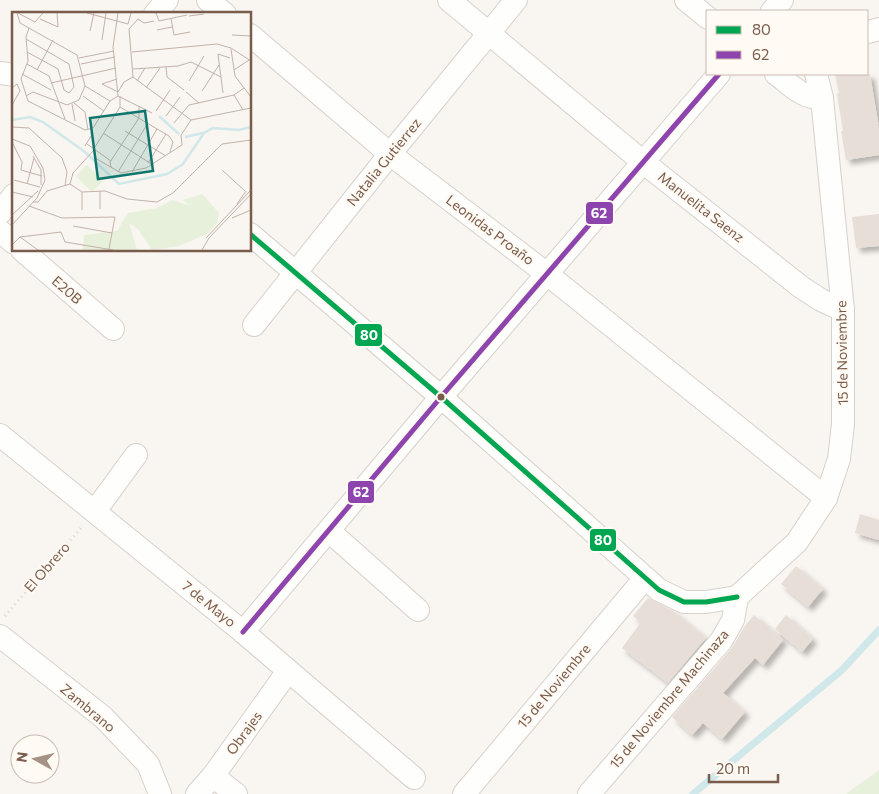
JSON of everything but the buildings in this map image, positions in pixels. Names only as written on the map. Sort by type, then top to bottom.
[{"type":"street","points":[[157,12],[167,0]]},
{"type":"street","points":[[208,0],[223,12]]},
{"type":"street","name":"Manuelita Saenz","points":[[449,0],[643,162],[801,286],[821,300],[843,310]]},
{"type":"street","name":"Natalia Gutierrez","points":[[254,326],[390,154],[516,0]]},
{"type":"street","points":[[686,0],[706,16]]},
{"type":"street","points":[[773,10],[782,0]]},
{"type":"street","name":"Leonidas Proaño","points":[[251,36],[390,154],[547,274],[826,498]]},
{"type":"street","points":[[243,632],[441,397],[718,75]]},
{"type":"street","points":[[777,75],[811,99],[822,98]]},
{"type":"street","name":"15 de Noviembre","points":[[737,597],[797,542],[826,498],[840,459],[843,424],[843,310],[822,98],[816,75]]},
{"type":"street","points":[[0,213],[12,198]]},
{"type":"street","points":[[0,231],[12,241]]},
{"type":"street","points":[[251,235],[441,397],[659,590],[684,602],[706,602],[737,597]]},
{"type":"street","name":"E20B","points":[[23,251],[113,329]]},
{"type":"street","name":"7 de Mayo","points":[[0,435],[243,632],[414,778]]},
{"type":"street","points":[[95,511],[136,454]]},
{"type":"street","points":[[329,531],[418,610]]},
{"type":"street","name":"15 de Noviembre","points":[[464,794],[645,578]]},
{"type":"street","name":"15 de Noviembre Machinaza","points":[[589,794],[721,641],[733,620],[737,597]]},
{"type":"street","name":"Zambrano","points":[[0,636],[103,717],[148,764],[160,794]]},
{"type":"street","name":"Obrajes","points":[[197,794],[213,776],[288,671]]},
{"type":"street","points":[[213,776],[236,794]]},
{"type":"path","name":"El Obrero","points":[[0,622],[95,511]]},
{"type":"green space","points":[[879,770],[879,794],[846,794]]},
{"type":"waterway","points":[[693,794],[842,670],[879,630]]},
{"type":"transit line","name":"62","points":[[243,632],[441,397],[718,75]]},
{"type":"transit line","name":"80","points":[[251,235],[441,397],[659,590],[684,602],[706,602],[737,597]]}]
